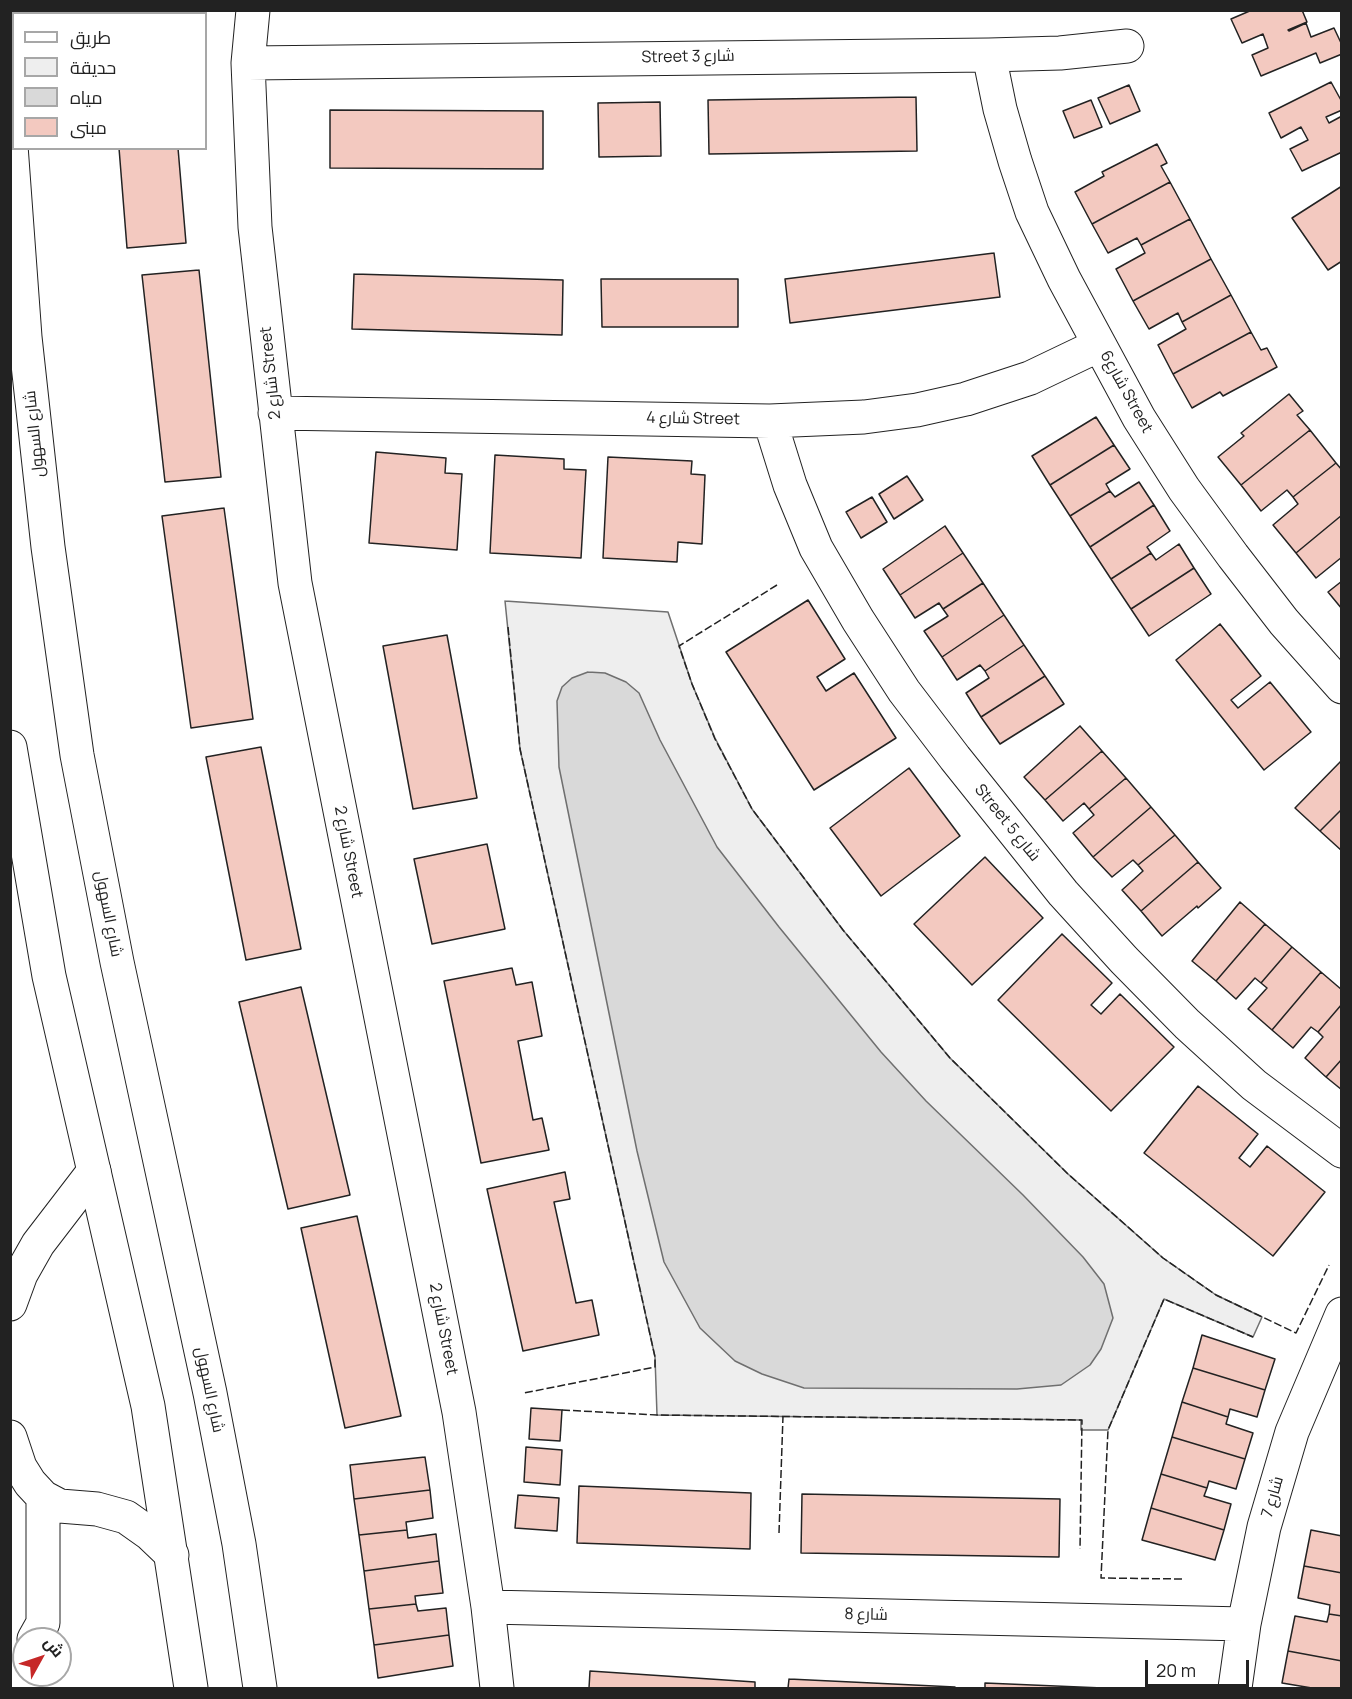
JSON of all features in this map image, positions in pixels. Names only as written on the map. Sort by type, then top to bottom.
[{"type":"street","name":"شارع 2 Street","points":[[253,10],[248,63],[255,227],[295,583],[459,1412],[488,1607],[497,1689]]},
{"type":"street","name":"Street شارع 3","points":[[248,63],[989,55],[1127,46]]},
{"type":"street","name":"شارع6 Street","points":[[989,55],[1000,109],[1032,212],[1064,279],[1139,418],[1184,489],[1284,622],[1341,687]]},
{"type":"street","name":"شارع السهول","points":[[10,132],[26,349],[48,547],[77,755],[117,962],[210,1393],[240,1544],[260,1689]]},
{"type":"street","name":"شارع 4 Street","points":[[275,413],[770,421],[864,417],[917,410],[966,399],[1030,378],[1099,345]]},
{"type":"street","name":"Street شارع 5","points":[[770,421],[790,485],[816,548],[869,638],[904,691],[955,758],[1064,893],[1124,960],[1187,1024],[1254,1085],[1341,1151]]},
{"type":"street","points":[[10,747],[49,976],[148,1406],[191,1689]]},
{"type":"street","points":[[10,1304],[21,1274],[38,1244],[94,1171]]},
{"type":"street","name":"شارع 7","points":[[1235,1689],[1244,1624],[1264,1527],[1292,1432],[1341,1314]]},
{"type":"street","points":[[10,1437],[20,1467],[43,1497],[60,1506],[97,1509],[126,1517],[150,1534],[172,1555]]},
{"type":"street","points":[[41,1627],[43,1623],[43,1497]]},
{"type":"street","name":"شارع 8","points":[[488,1607],[1244,1624]]},
{"type":"green space","points":[[505,601],[668,612],[692,684],[715,738],[752,809],[843,930],[950,1058],[1068,1174],[1163,1258],[1216,1295],[1262,1317],[1253,1337],[1164,1299],[1108,1430],[1081,1430],[1081,1420],[657,1415],[655,1357],[520,749]]},
{"type":"water","points":[[588,672],[605,673],[626,682],[639,693],[660,740],[717,847],[779,927],[881,1052],[926,1101],[1083,1257],[1104,1284],[1113,1318],[1101,1349],[1090,1365],[1061,1385],[1017,1389],[804,1388],[762,1374],[735,1361],[700,1328],[664,1262],[637,1151],[559,767],[557,701],[562,687],[572,678]]},
{"type":"building","points":[[153,10],[176,10],[176,12]]},
{"type":"building","points":[[1252,10],[1302,10],[1307,22],[1288,30],[1306,23],[1311,37],[1334,28],[1342,45],[1342,54],[1320,63],[1316,53],[1261,76],[1252,55],[1268,48],[1263,34],[1242,43],[1231,19]]},
{"type":"building","points":[[1331,82],[1342,102],[1342,110],[1326,117],[1329,123],[1342,116],[1342,152],[1302,171],[1290,149],[1308,140],[1301,127],[1281,138],[1269,113]]},
{"type":"building","points":[[1129,85],[1140,111],[1110,124],[1098,98]]},
{"type":"building","points":[[916,97],[917,151],[709,154],[708,100]]},
{"type":"building","points":[[1091,100],[1102,127],[1074,138],[1063,111]]},
{"type":"building","points":[[660,102],[661,156],[599,157],[598,103]]},
{"type":"building","points":[[330,110],[543,111],[543,169],[330,168]]},
{"type":"building","points":[[1157,144],[1167,163],[1161,166],[1170,182],[1092,224],[1075,192],[1104,176],[1102,172]]},
{"type":"building","points":[[119,150],[178,150],[186,243],[127,248]]},
{"type":"building","points":[[1170,182],[1190,219],[1141,245],[1137,238],[1108,253],[1092,224]]},
{"type":"building","points":[[1342,186],[1342,261],[1328,270],[1292,218]]},
{"type":"building","points":[[1190,219],[1211,259],[1133,301],[1116,269],[1145,253],[1141,245]]},
{"type":"building","points":[[994,253],[1000,297],[790,323],[785,279]]},
{"type":"building","points":[[1211,259],[1231,295],[1182,322],[1178,313],[1149,329],[1133,301]]},
{"type":"building","points":[[199,270],[221,477],[165,482],[142,275]]},
{"type":"building","points":[[354,274],[563,280],[562,335],[352,329]]},
{"type":"building","points":[[601,279],[738,279],[738,327],[602,327]]},
{"type":"building","points":[[1231,295],[1251,332],[1173,374],[1158,345],[1186,329],[1182,322]]},
{"type":"building","points":[[1251,332],[1261,350],[1267,348],[1277,367],[1223,396],[1220,392],[1192,408],[1173,374]]},
{"type":"building","points":[[1289,394],[1303,411],[1297,415],[1310,430],[1241,485],[1218,457],[1244,436],[1241,433]]},
{"type":"building","points":[[1096,417],[1114,445],[1050,485],[1032,456]]},
{"type":"building","points":[[1310,430],[1336,463],[1293,497],[1287,490],[1261,511],[1241,485]]},
{"type":"building","points":[[1114,445],[1130,469],[1106,484],[1110,491],[1070,516],[1050,485]]},
{"type":"building","points":[[376,452],[446,458],[445,473],[462,474],[457,550],[369,543]]},
{"type":"building","points":[[495,455],[564,459],[564,469],[586,470],[581,558],[490,553]]},
{"type":"building","points":[[608,457],[692,461],[691,474],[705,475],[702,544],[678,542],[677,562],[603,558]]},
{"type":"building","points":[[1336,463],[1342,470],[1342,515],[1296,553],[1273,525],[1298,504],[1293,497]]},
{"type":"building","points":[[907,476],[923,500],[894,519],[879,494]]},
{"type":"building","points":[[1139,482],[1154,505],[1090,547],[1070,516],[1110,491],[1115,497]]},
{"type":"building","points":[[872,497],[887,522],[861,538],[846,512]]},
{"type":"building","points":[[1154,505],[1170,531],[1147,547],[1151,553],[1111,579],[1090,547]]},
{"type":"building","points":[[224,508],[253,719],[191,728],[162,516]]},
{"type":"building","points":[[1342,515],[1342,557],[1316,578],[1296,553]]},
{"type":"building","points":[[945,526],[963,553],[900,595],[883,569]]},
{"type":"building","points":[[1179,544],[1194,568],[1131,609],[1111,579],[1151,553],[1156,560]]},
{"type":"building","points":[[963,553],[983,583],[943,609],[939,603],[915,618],[900,595]]},
{"type":"building","points":[[1194,568],[1211,594],[1149,636],[1131,609]]},
{"type":"building","points":[[1342,581],[1342,609],[1328,592]]},
{"type":"building","points":[[983,583],[1004,615],[942,657],[924,631],[948,616],[943,609]]},
{"type":"building","points":[[808,600],[845,659],[817,677],[826,691],[854,673],[896,738],[814,790],[726,652]]},
{"type":"building","points":[[1004,615],[1024,645],[985,671],[980,665],[957,680],[942,657]]},
{"type":"building","points":[[1220,624],[1261,676],[1231,700],[1238,708],[1270,682],[1311,732],[1264,770],[1176,660]]},
{"type":"building","points":[[447,635],[477,798],[413,809],[383,646]]},
{"type":"building","points":[[1024,645],[1045,676],[981,717],[966,693],[989,678],[985,671]]},
{"type":"building","points":[[1045,676],[1064,704],[1000,744],[981,717]]},
{"type":"building","points":[[1080,726],[1102,751],[1045,800],[1024,777]]},
{"type":"building","points":[[261,747],[301,949],[246,960],[206,757]]},
{"type":"building","points":[[1102,751],[1126,778],[1089,809],[1084,803],[1063,821],[1045,800]]},
{"type":"building","points":[[1342,760],[1342,809],[1320,831],[1295,808]]},
{"type":"building","points":[[909,768],[960,836],[881,896],[830,828]]},
{"type":"building","points":[[1126,778],[1151,807],[1093,857],[1073,833],[1094,815],[1089,809]]},
{"type":"building","points":[[1151,807],[1175,835],[1138,865],[1133,860],[1112,877],[1093,857]]},
{"type":"building","points":[[1342,809],[1342,851],[1320,831]]},
{"type":"building","points":[[1175,835],[1198,862],[1141,911],[1122,890],[1143,871],[1138,865]]},
{"type":"building","points":[[487,844],[505,929],[432,944],[414,859]]},
{"type":"building","points":[[985,857],[1043,918],[972,985],[914,924]]},
{"type":"building","points":[[1198,862],[1221,888],[1162,936],[1141,911]]},
{"type":"building","points":[[1240,902],[1265,924],[1216,981],[1192,961]]},
{"type":"building","points":[[1265,924],[1292,947],[1261,983],[1255,978],[1236,999],[1216,981]]},
{"type":"building","points":[[1062,934],[1112,983],[1091,1005],[1101,1014],[1120,994],[1174,1047],[1111,1111],[998,1000]]},
{"type":"building","points":[[1292,947],[1321,972],[1272,1030],[1248,1009],[1267,988],[1261,983]]},
{"type":"building","points":[[512,968],[516,985],[532,982],[542,1036],[518,1041],[533,1120],[542,1118],[549,1150],[481,1163],[444,981]]},
{"type":"building","points":[[1321,972],[1342,990],[1342,1004],[1318,1032],[1311,1027],[1293,1048],[1272,1030]]},
{"type":"building","points":[[301,987],[350,1195],[288,1209],[239,1002]]},
{"type":"building","points":[[1342,1004],[1342,1059],[1326,1077],[1305,1058],[1323,1037],[1318,1032]]},
{"type":"building","points":[[1342,1059],[1342,1090],[1326,1077]]},
{"type":"building","points":[[1198,1086],[1258,1134],[1239,1158],[1250,1167],[1267,1146],[1325,1192],[1273,1256],[1144,1153]]},
{"type":"building","points":[[565,1172],[570,1199],[554,1202],[576,1303],[592,1300],[599,1335],[523,1351],[487,1189]]},
{"type":"building","points":[[357,1216],[401,1416],[345,1428],[301,1228]]},
{"type":"building","points":[[1202,1335],[1275,1359],[1265,1390],[1193,1368]]},
{"type":"building","points":[[1193,1368],[1265,1390],[1257,1417],[1230,1409],[1228,1417],[1182,1402]]},
{"type":"building","points":[[1182,1402],[1228,1417],[1226,1424],[1253,1433],[1245,1459],[1172,1437]]},
{"type":"building","points":[[531,1408],[562,1410],[560,1441],[529,1439]]},
{"type":"building","points":[[1172,1437],[1245,1459],[1236,1489],[1209,1481],[1207,1488],[1161,1474]]},
{"type":"building","points":[[526,1447],[562,1450],[560,1485],[524,1482]]},
{"type":"building","points":[[425,1457],[430,1490],[354,1499],[350,1465]]},
{"type":"building","points":[[1161,1474],[1207,1488],[1204,1496],[1231,1504],[1224,1530],[1151,1508]]},
{"type":"building","points":[[579,1486],[751,1493],[750,1549],[577,1543]]},
{"type":"building","points":[[430,1490],[433,1518],[406,1522],[407,1530],[359,1535],[354,1499]]},
{"type":"building","points":[[802,1494],[1060,1499],[1059,1557],[801,1553]]},
{"type":"building","points":[[518,1495],[559,1498],[557,1531],[515,1528]]},
{"type":"building","points":[[1151,1508],[1224,1530],[1215,1560],[1142,1540]]},
{"type":"building","points":[[407,1530],[408,1538],[436,1534],[439,1561],[364,1571],[359,1535]]},
{"type":"building","points":[[1311,1530],[1342,1536],[1342,1573],[1304,1566]]},
{"type":"building","points":[[439,1561],[443,1593],[415,1596],[416,1604],[369,1609],[364,1571]]},
{"type":"building","points":[[1304,1566],[1342,1573],[1342,1616],[1329,1614],[1330,1605],[1298,1598]]},
{"type":"building","points":[[416,1604],[418,1611],[446,1608],[449,1635],[374,1645],[369,1609]]},
{"type":"building","points":[[1329,1614],[1342,1616],[1342,1661],[1288,1651],[1295,1616],[1327,1622]]},
{"type":"building","points":[[449,1635],[453,1666],[378,1678],[374,1645]]},
{"type":"building","points":[[1288,1651],[1342,1661],[1342,1688],[1312,1688],[1282,1683]]},
{"type":"building","points":[[590,1671],[755,1682],[755,1688],[589,1688]]},
{"type":"building","points":[[789,1679],[955,1687],[955,1688],[788,1688]]},
{"type":"building","points":[[985,1683],[1103,1688],[985,1688]]},
{"type":"fence","points":[[777,585],[679,646],[715,739],[752,809],[843,930],[950,1058],[1068,1174],[1163,1258],[1216,1295],[1296,1333],[1329,1265]]},
{"type":"fence","points":[[508,627],[520,749],[655,1357],[655,1367],[524,1393]]},
{"type":"fence","points":[[1182,1579],[1101,1578],[1108,1430],[1164,1299],[1253,1337]]},
{"type":"fence","points":[[562,1410],[657,1415],[1082,1420],[1080,1549]]},
{"type":"fence","points":[[779,1533],[783,1416]]}]
